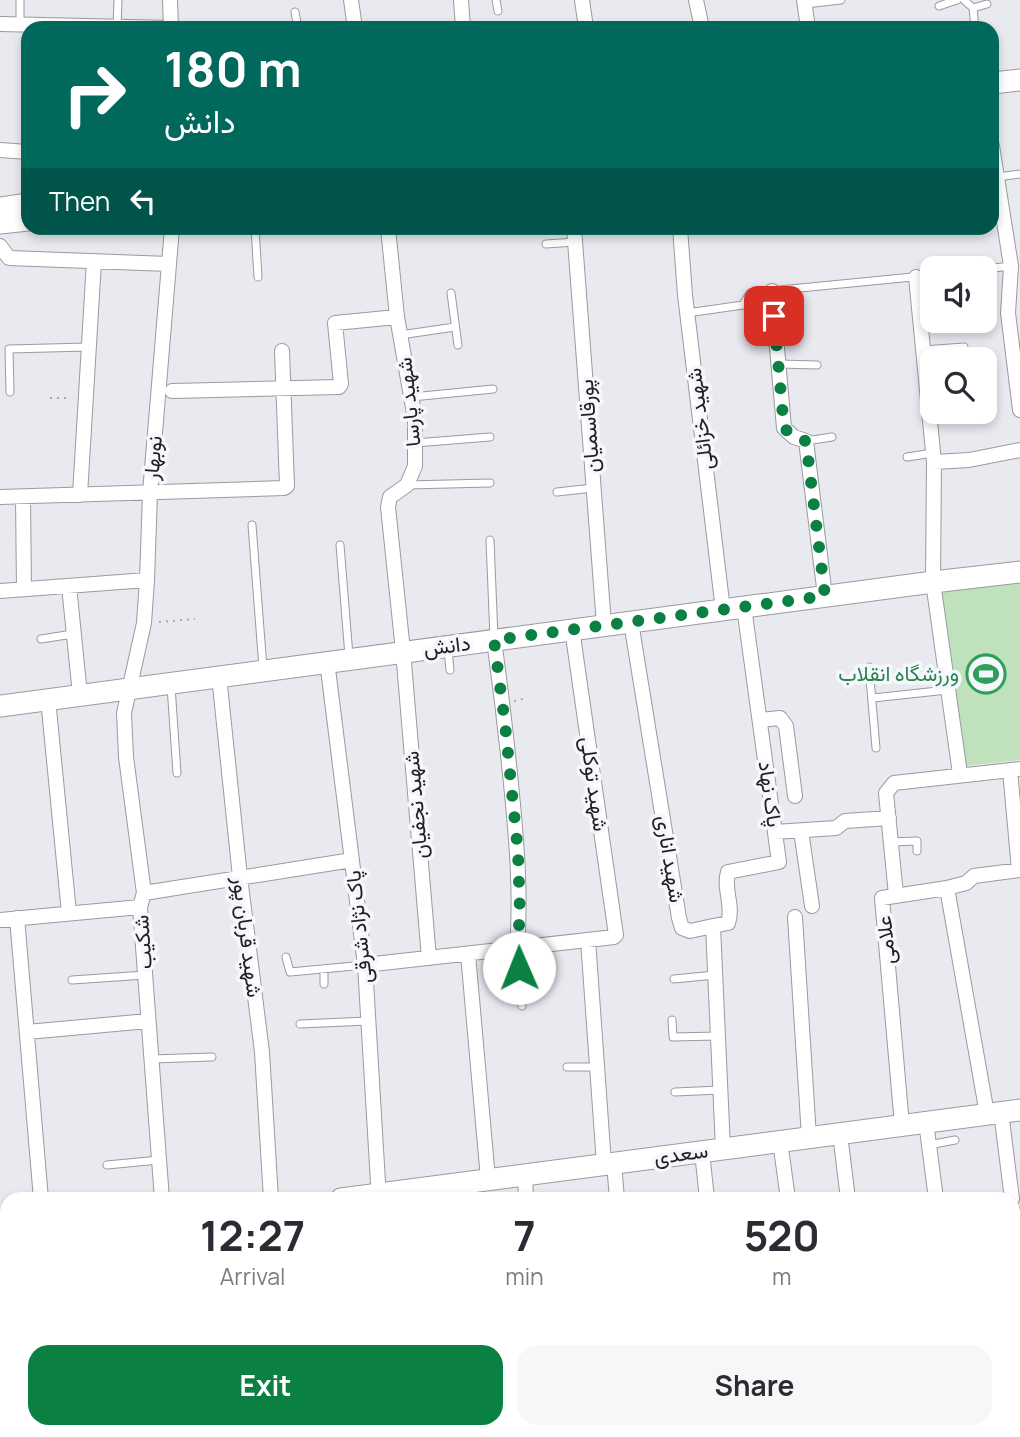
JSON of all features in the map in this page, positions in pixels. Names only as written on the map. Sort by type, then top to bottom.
[{"type":"street","points":[[170,0],[171,21]]},
{"type":"street","points":[[351,0],[354,21]]},
{"type":"street","points":[[461,0],[462,21]]},
{"type":"street","points":[[582,0],[585,21]]},
{"type":"street","points":[[696,0],[700,21]]},
{"type":"street","points":[[804,2],[807,21]]},
{"type":"street","points":[[0,24],[19,25]]},
{"type":"street","points":[[999,82],[1020,80]]},
{"type":"street","points":[[0,150],[21,152]]},
{"type":"street","points":[[0,208],[21,205]]},
{"type":"street","points":[[0,224],[21,221]]},
{"type":"street","points":[[999,223],[1011,266],[1020,410]]},
{"type":"street","name":"نوبهار","points":[[129,688],[144,623],[150,493],[171,235]]},
{"type":"street","name":"شهید پارسا","points":[[389,235],[397,317],[415,419],[415,467],[407,485],[390,497],[388,507],[403,651]]},
{"type":"street","name":"پورقاسمیان","points":[[574,235],[604,625]]},
{"type":"street","name":"شهید خزائلی","points":[[681,235],[687,313],[734,608]]},
{"type":"street","points":[[0,246],[9,258],[169,264]]},
{"type":"street","points":[[80,495],[94,261]]},
{"type":"street","points":[[916,276],[923,347]]},
{"type":"street","points":[[772,291],[784,428],[794,437],[806,441],[825,596]]},
{"type":"street","points":[[172,391],[340,386],[335,323],[397,317]]},
{"type":"street","points":[[0,497],[284,488],[287,486],[282,351]]},
{"type":"street","points":[[931,424],[934,458],[933,582],[960,775]]},
{"type":"street","points":[[934,458],[969,460],[1020,450]]},
{"type":"street","points":[[23,496],[24,589]]},
{"type":"street","name":"دانش","points":[[0,706],[1020,572]]},
{"type":"street","points":[[0,591],[147,580]]},
{"type":"street","points":[[69,586],[80,695]]},
{"type":"street","name":"پاک نهاد","points":[[713,926],[728,923],[730,916],[725,880],[728,872],[779,862],[760,720],[734,608]]},
{"type":"street","name":"شهید اناری","points":[[631,622],[679,919],[682,928],[690,931],[713,926]]},
{"type":"street","name":"شهید توکلی","points":[[572,629],[615,935],[588,940]]},
{"type":"street","points":[[494,640],[518,852],[520,914],[517,948]]},
{"type":"street","name":"شهید نجفیان","points":[[403,651],[429,958]]},
{"type":"street","name":"پاک نژاد شرقی","points":[[327,661],[365,965],[379,1192]]},
{"type":"street","name":"شهید قربان پور","points":[[219,676],[262,1052],[271,1192]]},
{"type":"street","name":"شکیب","points":[[129,688],[124,713],[126,757],[142,900],[161,1192]]},
{"type":"street","points":[[48,699],[69,913]]},
{"type":"street","points":[[760,720],[780,718],[786,726],[795,796]]},
{"type":"street","points":[[897,895],[886,793],[894,783],[1015,769],[1019,870]]},
{"type":"street","points":[[775,832],[836,828],[845,821],[889,818]]},
{"type":"street","points":[[801,831],[812,906]]},
{"type":"street","points":[[0,920],[69,913],[142,900],[240,877],[352,860]]},
{"type":"street","name":"علامی","points":[[902,1125],[882,898],[947,888],[966,883],[974,876],[1019,870]]},
{"type":"street","points":[[947,888],[1003,1112],[1011,1192]]},
{"type":"street","points":[[795,917],[809,1138]]},
{"type":"street","points":[[17,918],[40,1192]]},
{"type":"street","points":[[708,1192],[720,1090],[713,926]]},
{"type":"street","points":[[365,965],[588,940],[597,1067],[609,1164],[615,1192]]},
{"type":"street","points":[[468,954],[488,1180]]},
{"type":"street","points":[[27,1032],[148,1021]]},
{"type":"street","name":"سعدی","points":[[459,1191],[488,1180],[1003,1112]]},
{"type":"street","points":[[926,1122],[935,1192]]},
{"type":"street","points":[[840,1133],[847,1192]]},
{"type":"street","points":[[780,1141],[787,1192]]},
{"type":"street","points":[[524,1175],[525,1192]]},
{"type":"lane","points":[[19,25],[20,0]]},
{"type":"lane","points":[[117,21],[118,0]]},
{"type":"lane","points":[[496,0],[498,11]]},
{"type":"lane","points":[[804,2],[841,0]]},
{"type":"lane","points":[[939,6],[957,0]]},
{"type":"lane","points":[[964,0],[973,8],[974,21]]},
{"type":"lane","points":[[973,8],[988,4]]},
{"type":"lane","points":[[295,12],[297,21]]},
{"type":"lane","points":[[999,177],[1020,174]]},
{"type":"lane","points":[[255,235],[258,277]]},
{"type":"lane","points":[[546,244],[574,235]]},
{"type":"lane","points":[[997,268],[1011,266]]},
{"type":"lane","points":[[687,313],[743,305],[750,293],[920,276]]},
{"type":"lane","points":[[451,293],[458,345]]},
{"type":"lane","points":[[400,335],[455,327]]},
{"type":"lane","points":[[10,392],[9,349],[89,346]]},
{"type":"lane","points":[[954,347],[964,346]]},
{"type":"lane","points":[[778,364],[817,365]]},
{"type":"lane","points":[[411,397],[493,388]]},
{"type":"lane","points":[[415,443],[490,437]]},
{"type":"lane","points":[[806,441],[832,437]]},
{"type":"lane","points":[[907,457],[934,458]]},
{"type":"lane","points":[[407,485],[490,483]]},
{"type":"lane","points":[[557,492],[594,488]]},
{"type":"lane","points":[[252,525],[263,670]]},
{"type":"lane","points":[[490,540],[494,640]]},
{"type":"lane","points":[[340,545],[350,658]]},
{"type":"lane","points":[[41,639],[74,634]]},
{"type":"lane","points":[[447,646],[450,670]]},
{"type":"lane","points":[[869,667],[876,748]]},
{"type":"lane","points":[[170,682],[177,773]]},
{"type":"lane","points":[[873,698],[947,690]]},
{"type":"lane","points":[[891,842],[917,841],[916,851]]},
{"type":"lane","points":[[517,948],[522,1006]]},
{"type":"lane","points":[[286,957],[290,972],[365,965]]},
{"type":"lane","points":[[324,969],[324,984]]},
{"type":"lane","points":[[72,980],[145,975]]},
{"type":"lane","points":[[674,979],[715,975]]},
{"type":"lane","points":[[672,1020],[673,1037],[718,1036]]},
{"type":"lane","points":[[300,1024],[368,1021]]},
{"type":"lane","points":[[151,1059],[212,1058]]},
{"type":"lane","points":[[567,1067],[597,1067]]},
{"type":"lane","points":[[675,1092],[720,1090]]},
{"type":"lane","points":[[929,1145],[955,1140]]},
{"type":"lane","points":[[107,1165],[159,1160]]},
{"type":"path","points":[[50,398],[86,398]]},
{"type":"path","points":[[144,623],[195,619]]},
{"type":"green space","name":"ورزشگاه انقلاب","points":[[1020,580],[1020,760],[964,766],[939,589]]},
{"type":"place","name":"ورزشگاه انقلاب","points":[[986,674]]},
{"type":"route","points":[[519,968],[518,852],[494,640],[825,596],[806,441],[794,437],[784,428],[774,316]]}]
